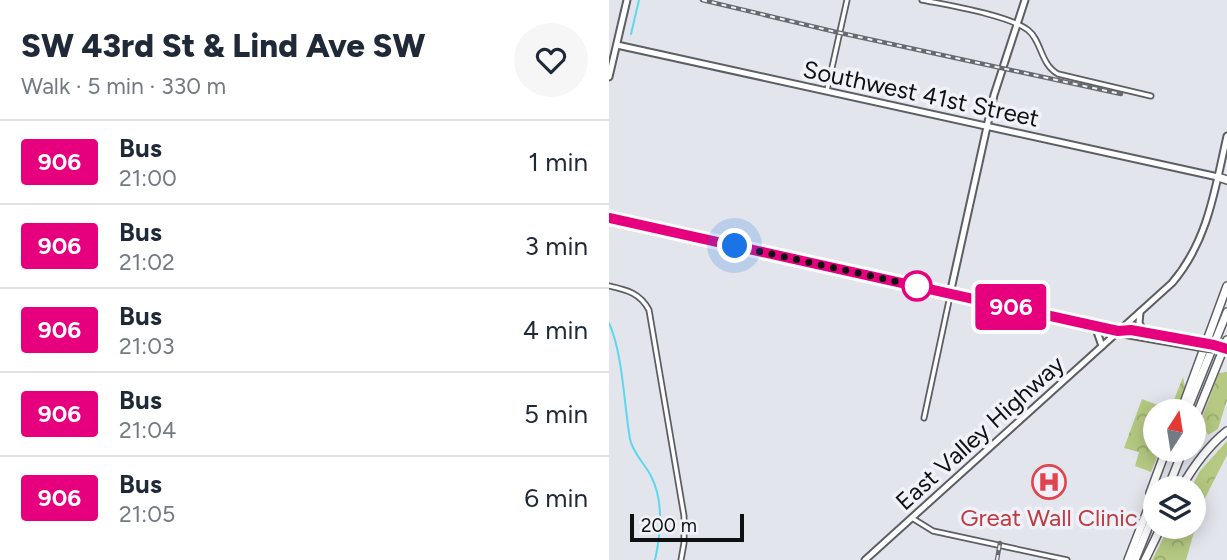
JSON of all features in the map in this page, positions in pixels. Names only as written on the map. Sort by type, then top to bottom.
[{"type":"highway","points":[[1218,177],[1227,178]]},
{"type":"highway","points":[[1185,399],[1227,286]]},
{"type":"highway","points":[[1192,399],[1227,312]]},
{"type":"highway","points":[[1200,399],[1227,332]]},
{"type":"highway","points":[[1203,399],[1227,341]]},
{"type":"highway","points":[[1189,476],[1212,443],[1227,431]]},
{"type":"highway","points":[[1128,560],[1143,522]]},
{"type":"highway","points":[[1137,560],[1145,539]]},
{"type":"highway","points":[[1137,560],[1146,539]]},
{"type":"highway","points":[[1145,560],[1155,539]]},
{"type":"main road","points":[[609,77],[627,0]]},
{"type":"main road","points":[[950,294],[1001,67],[1025,0]]},
{"type":"main road","name":"Southwest 41st Street","points":[[617,45],[1218,177]]},
{"type":"main road","name":"East Valley Highway","points":[[865,560],[1172,283],[1192,256],[1206,223],[1227,136]]},
{"type":"main road","points":[[609,218],[1118,331],[1227,349]]},
{"type":"main road","points":[[1140,312],[1139,323],[1147,333]]},
{"type":"main road","points":[[1095,326],[1102,346]]},
{"type":"main road","points":[[1118,331],[1131,330],[1199,344]]},
{"type":"street","points":[[827,91],[847,0]]},
{"type":"street","points":[[922,0],[973,10],[1018,24],[1031,32],[1053,71],[1151,96]]},
{"type":"street","points":[[609,286],[635,293],[649,310],[684,521],[681,560]]},
{"type":"street","points":[[924,418],[950,294]]},
{"type":"street","points":[[912,518],[933,531],[1067,560]]},
{"type":"green space","points":[[1227,372],[1227,400],[1218,429],[1208,435],[1206,407],[1219,373]]},
{"type":"green space","points":[[1183,377],[1185,387],[1180,399],[1174,399]]},
{"type":"green space","points":[[1142,399],[1143,462],[1155,462],[1151,472],[1135,466],[1139,452],[1124,448]]},
{"type":"green space","points":[[1227,441],[1227,455],[1206,496],[1206,476],[1197,476]]},
{"type":"green space","points":[[1163,539],[1192,539],[1186,560],[1152,560]]},
{"type":"waterway","points":[[631,34],[639,0]]},
{"type":"waterway","points":[[609,323],[620,364],[631,444],[651,476],[660,506],[655,560]]},
{"type":"railway","points":[[702,0],[1121,94]]},
{"type":"railway","points":[[997,560],[1000,543]]},
{"type":"bus line","name":"906","points":[[609,218],[1118,331],[1131,330],[1227,349]]},
{"type":"place","name":"Great Wall Clinic","points":[[1049,482]]},
{"type":"route","points":[[735,246],[917,286]]}]
